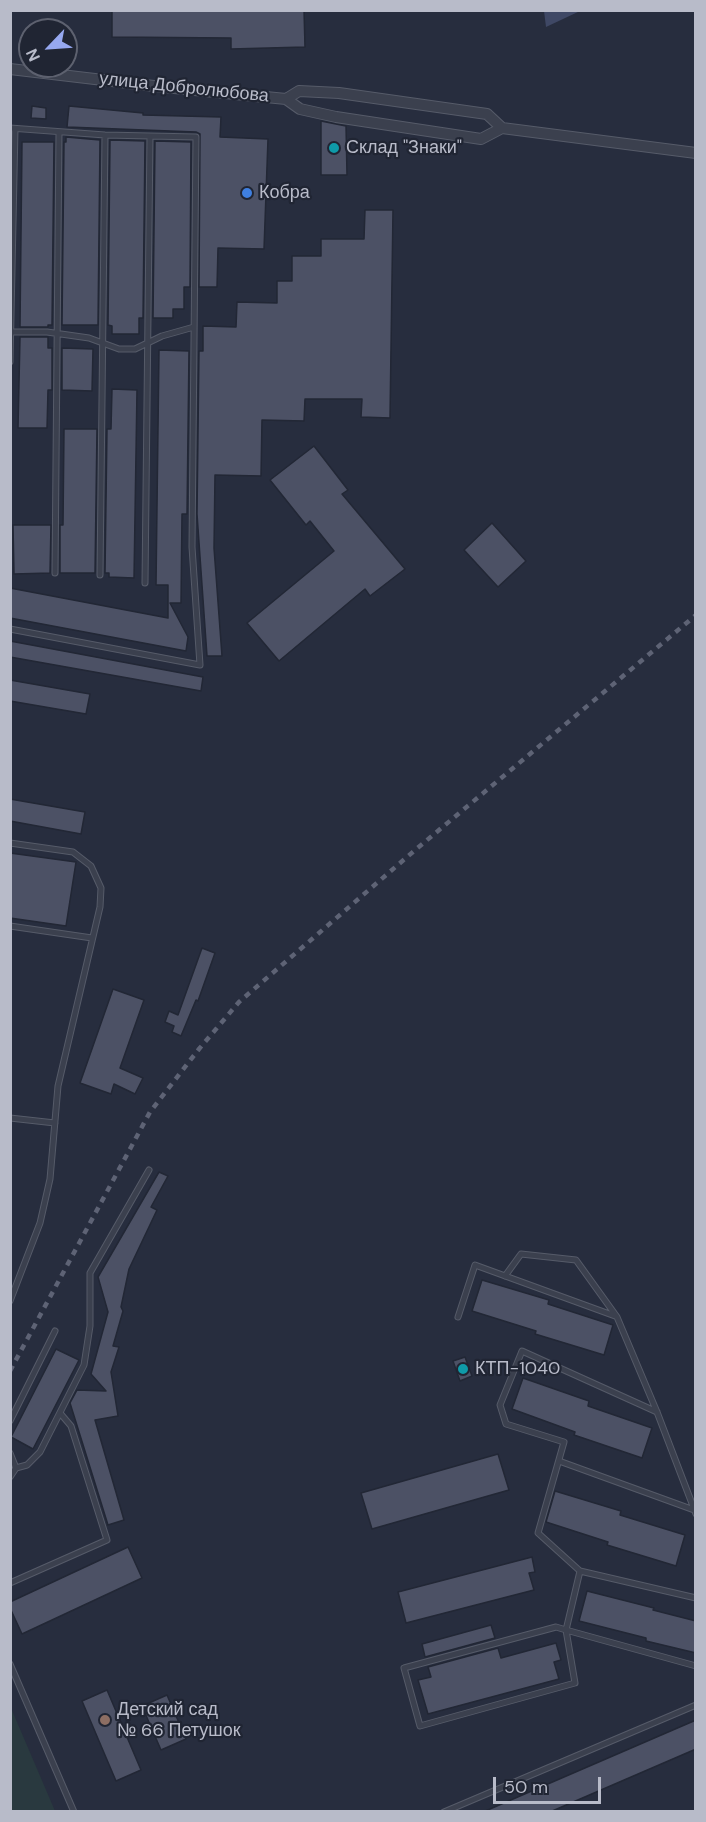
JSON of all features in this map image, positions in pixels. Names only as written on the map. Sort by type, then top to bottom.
[{"type":"street","name":"улица Добролюбова","points":[[10,69],[286,99],[300,109],[336,117],[481,139],[502,128],[696,153]]},
{"type":"street","name":"улица Добролюбова","points":[[286,99],[299,91],[339,93],[487,114],[502,128]]},
{"type":"lane","points":[[10,362],[13,128],[105,135],[196,137],[192,547],[200,665],[10,630]]},
{"type":"lane","points":[[55,573],[59,132]]},
{"type":"lane","points":[[100,575],[105,135]]},
{"type":"lane","points":[[145,583],[150,136]]},
{"type":"lane","points":[[11,332],[47,332],[88,338],[119,349],[135,349],[162,336],[194,327]]},
{"type":"lane","points":[[10,843],[73,852],[91,866],[101,888],[100,907],[58,1086],[50,1179],[40,1223],[10,1301]]},
{"type":"lane","points":[[10,926],[92,938]]},
{"type":"lane","points":[[10,1118],[55,1123]]},
{"type":"lane","points":[[10,1477],[16,1468],[27,1465],[40,1452],[84,1365],[90,1326],[90,1273],[149,1170]]},
{"type":"lane","points":[[505,1276],[521,1254],[576,1260],[617,1317],[657,1412],[695,1512]]},
{"type":"lane","points":[[458,1317],[475,1265],[617,1317]]},
{"type":"lane","points":[[10,1421],[55,1331]]},
{"type":"lane","points":[[657,1412],[522,1351],[500,1405],[506,1424],[564,1442],[538,1533],[580,1571],[696,1598]]},
{"type":"lane","points":[[10,1583],[107,1540],[71,1426],[60,1413]]},
{"type":"lane","points":[[10,1454],[16,1468]]},
{"type":"lane","points":[[559,1461],[695,1512]]},
{"type":"lane","points":[[580,1571],[566,1630],[575,1683],[420,1726],[404,1668],[556,1626],[566,1630],[696,1665]]},
{"type":"lane","points":[[10,1664],[74,1812]]},
{"type":"lane","points":[[444,1812],[696,1705]]},
{"type":"shaded area","points":[[11,1708],[55,1811],[11,1811]]},
{"type":"water","points":[[544,10],[580,11],[546,27]]},
{"type":"building","points":[[112,10],[304,10],[305,47],[231,49],[231,38],[112,37]]},
{"type":"building","points":[[32,106],[46,108],[46,119],[31,118]]},
{"type":"building","points":[[69,106],[143,113],[143,115],[221,117],[220,137],[268,139],[264,249],[218,248],[217,287],[199,287],[200,134],[67,127]]},
{"type":"building","name":"Склад \"Знаки\"","points":[[321,121],[346,126],[347,175],[321,175]]},
{"type":"building","points":[[66,137],[100,140],[98,325],[62,325],[64,142],[66,142]]},
{"type":"building","points":[[110,140],[145,141],[143,318],[139,318],[139,334],[112,334],[112,326],[108,325]]},
{"type":"building","points":[[155,141],[191,142],[190,287],[184,287],[184,309],[173,309],[173,318],[153,318]]},
{"type":"building","points":[[22,142],[54,142],[52,325],[48,327],[20,327]]},
{"type":"building","points":[[365,210],[393,210],[390,418],[361,417],[362,399],[305,399],[304,421],[262,420],[261,476],[215,475],[214,548],[222,656],[207,656],[197,514],[199,351],[203,351],[203,326],[236,327],[237,302],[277,303],[277,281],[292,281],[292,256],[321,256],[321,239],[364,239]]},
{"type":"building","points":[[20,337],[48,337],[48,348],[52,348],[52,390],[48,390],[47,428],[18,428]]},
{"type":"building","points":[[62,348],[93,349],[92,391],[62,390]]},
{"type":"building","points":[[159,350],[189,351],[187,514],[182,514],[181,603],[170,603],[188,637],[186,651],[10,618],[10,588],[168,618],[168,585],[156,585]]},
{"type":"building","points":[[112,389],[137,390],[134,578],[109,577],[109,573],[105,573],[107,429],[111,429]]},
{"type":"building","points":[[64,429],[97,429],[95,573],[60,573]]},
{"type":"building","points":[[314,446],[348,490],[342,494],[405,569],[370,596],[365,589],[279,661],[247,623],[334,551],[310,521],[306,525],[270,480]]},
{"type":"building","points":[[492,523],[526,561],[498,587],[464,550]]},
{"type":"building","points":[[13,525],[51,525],[50,573],[14,574]]},
{"type":"building","points":[[10,641],[203,677],[201,691],[10,657]]},
{"type":"building","points":[[10,680],[90,694],[86,714],[10,701]]},
{"type":"building","points":[[10,799],[85,812],[81,834],[10,821]]},
{"type":"building","points":[[10,853],[76,862],[66,926],[10,918]]},
{"type":"building","points":[[202,948],[215,953],[198,1001],[196,1000],[181,1036],[172,1032],[174,1026],[165,1022],[169,1011],[178,1015]]},
{"type":"building","points":[[113,989],[144,1000],[120,1068],[143,1078],[135,1094],[114,1084],[111,1094],[80,1083]]},
{"type":"building","points":[[159,1172],[168,1176],[151,1207],[157,1210],[129,1269],[121,1307],[123,1311],[113,1346],[119,1347],[111,1372],[118,1416],[95,1420],[124,1520],[108,1525],[70,1403],[77,1390],[106,1391],[91,1374],[108,1312],[98,1277]]},
{"type":"building","points":[[482,1280],[549,1300],[548,1304],[613,1325],[604,1355],[535,1334],[536,1331],[472,1311]]},
{"type":"building","points":[[56,1349],[79,1360],[33,1449],[11,1437]]},
{"type":"building","name":"КТП-1040","points":[[465,1357],[472,1376],[460,1381],[453,1361]]},
{"type":"building","points":[[523,1378],[589,1401],[588,1406],[652,1428],[642,1458],[574,1435],[575,1432],[512,1409]]},
{"type":"building","points":[[498,1454],[509,1490],[372,1529],[361,1493]]},
{"type":"building","points":[[555,1491],[621,1511],[620,1515],[685,1535],[676,1566],[607,1545],[608,1542],[546,1522]]},
{"type":"building","points":[[128,1547],[142,1578],[22,1634],[10,1608],[10,1602]]},
{"type":"building","points":[[532,1557],[535,1572],[529,1573],[534,1590],[406,1623],[398,1592]]},
{"type":"building","points":[[587,1591],[696,1621],[696,1653],[579,1621]]},
{"type":"building","points":[[491,1625],[495,1638],[425,1657],[422,1644]]},
{"type":"building","points":[[556,1643],[561,1660],[554,1662],[559,1679],[428,1714],[418,1680],[431,1677],[428,1667],[498,1648],[501,1658]]},
{"type":"building","name":"Детский сад № 66 Петушок","points":[[107,1690],[141,1770],[116,1781],[82,1701]]},
{"type":"building","points":[[167,1695],[186,1739],[161,1750],[142,1706]]},
{"type":"building","points":[[696,1720],[696,1749],[550,1812],[483,1812]]},
{"type":"railway","points":[[10,1371],[150,1112],[239,1002],[414,851],[696,615]]},
{"type":"place","name":"Склад \"Знаки\"","points":[[334,148]]},
{"type":"place","name":"Кобра","points":[[247,193]]},
{"type":"place","name":"КТП-1040","points":[[463,1369]]},
{"type":"place","name":"Детский сад № 66 Петушок","points":[[105,1720]]}]
